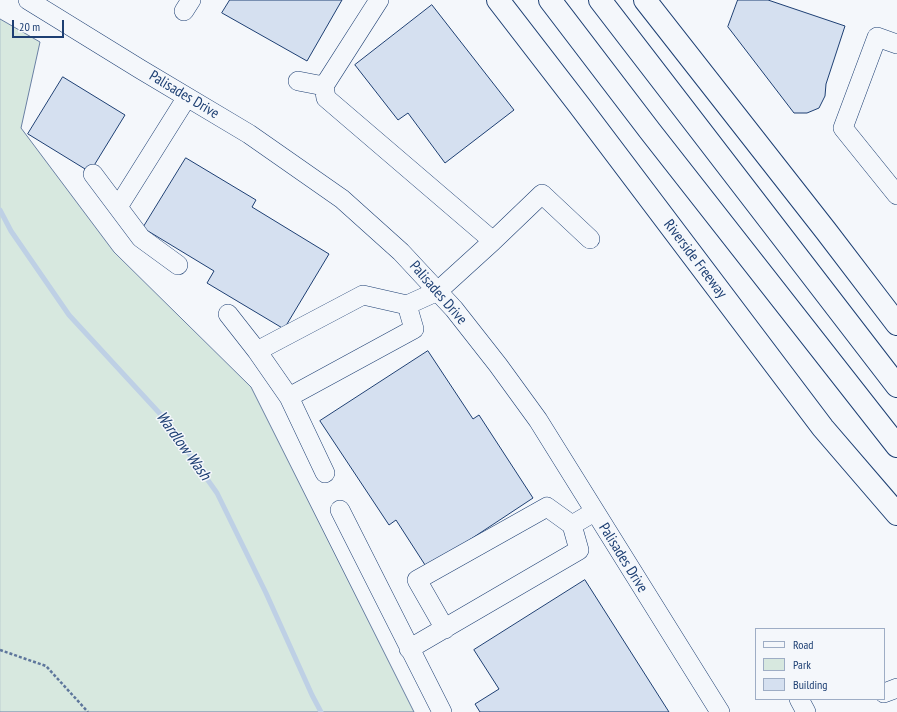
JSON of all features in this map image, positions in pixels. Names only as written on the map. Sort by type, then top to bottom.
[{"type":"highway","name":"Riverside Freeway","points":[[498,0],[822,428],[897,514]]},
{"type":"highway","points":[[550,0],[650,131],[897,446]]},
{"type":"highway","points":[[600,0],[897,386]]},
{"type":"highway","points":[[645,0],[897,324]]},
{"type":"street","name":"Palisades Drive","points":[[28,0],[48,5],[187,97],[249,134],[342,199],[401,252],[454,309],[498,365],[538,420],[720,712]]},
{"type":"street","points":[[379,0],[324,86],[326,98],[493,241]]},
{"type":"street","points":[[897,44],[877,38],[843,128],[897,195]]},
{"type":"street","points":[[298,81],[324,86]]},
{"type":"street","points":[[118,207],[187,97]]},
{"type":"street","points":[[93,174],[141,238],[178,265]]},
{"type":"street","points":[[257,351],[363,295],[407,305],[438,291],[542,194],[590,239]]},
{"type":"street","points":[[289,397],[414,329],[407,305]]},
{"type":"street","points":[[228,314],[257,351],[289,397],[325,473]]},
{"type":"street","points":[[409,649],[445,629],[579,550],[572,525],[547,507],[417,580],[445,629]]},
{"type":"street","points":[[340,510],[442,712]]},
{"type":"street","points":[[572,525],[594,512]]},
{"type":"street","points":[[885,693],[897,688]]},
{"type":"street","points":[[800,700],[806,712]]},
{"type":"path","points":[[0,650],[46,666],[88,712]]},
{"type":"green space","points":[[0,19],[40,42],[21,128],[114,252],[251,387],[414,712],[0,712]]},
{"type":"building","points":[[230,0],[342,0],[307,61],[222,13]]},
{"type":"building","points":[[738,0],[768,0],[845,26],[826,84],[825,96],[819,108],[807,113],[794,113],[728,27]]},
{"type":"building","points":[[432,5],[514,110],[445,163],[408,113],[398,120],[355,65]]},
{"type":"building","points":[[63,77],[125,115],[90,172],[28,134]]},
{"type":"building","points":[[186,158],[256,200],[252,207],[329,254],[284,329],[207,283],[214,271],[143,228]]},
{"type":"building","points":[[428,351],[473,419],[479,415],[533,498],[427,568],[396,520],[389,525],[320,421]]},
{"type":"building","points":[[585,580],[669,712],[480,712],[475,704],[499,689],[474,650]]},
{"type":"waterway","name":"Wardlow Wash","points":[[0,210],[11,231],[69,315],[163,417],[217,493],[266,593],[321,712]]}]
